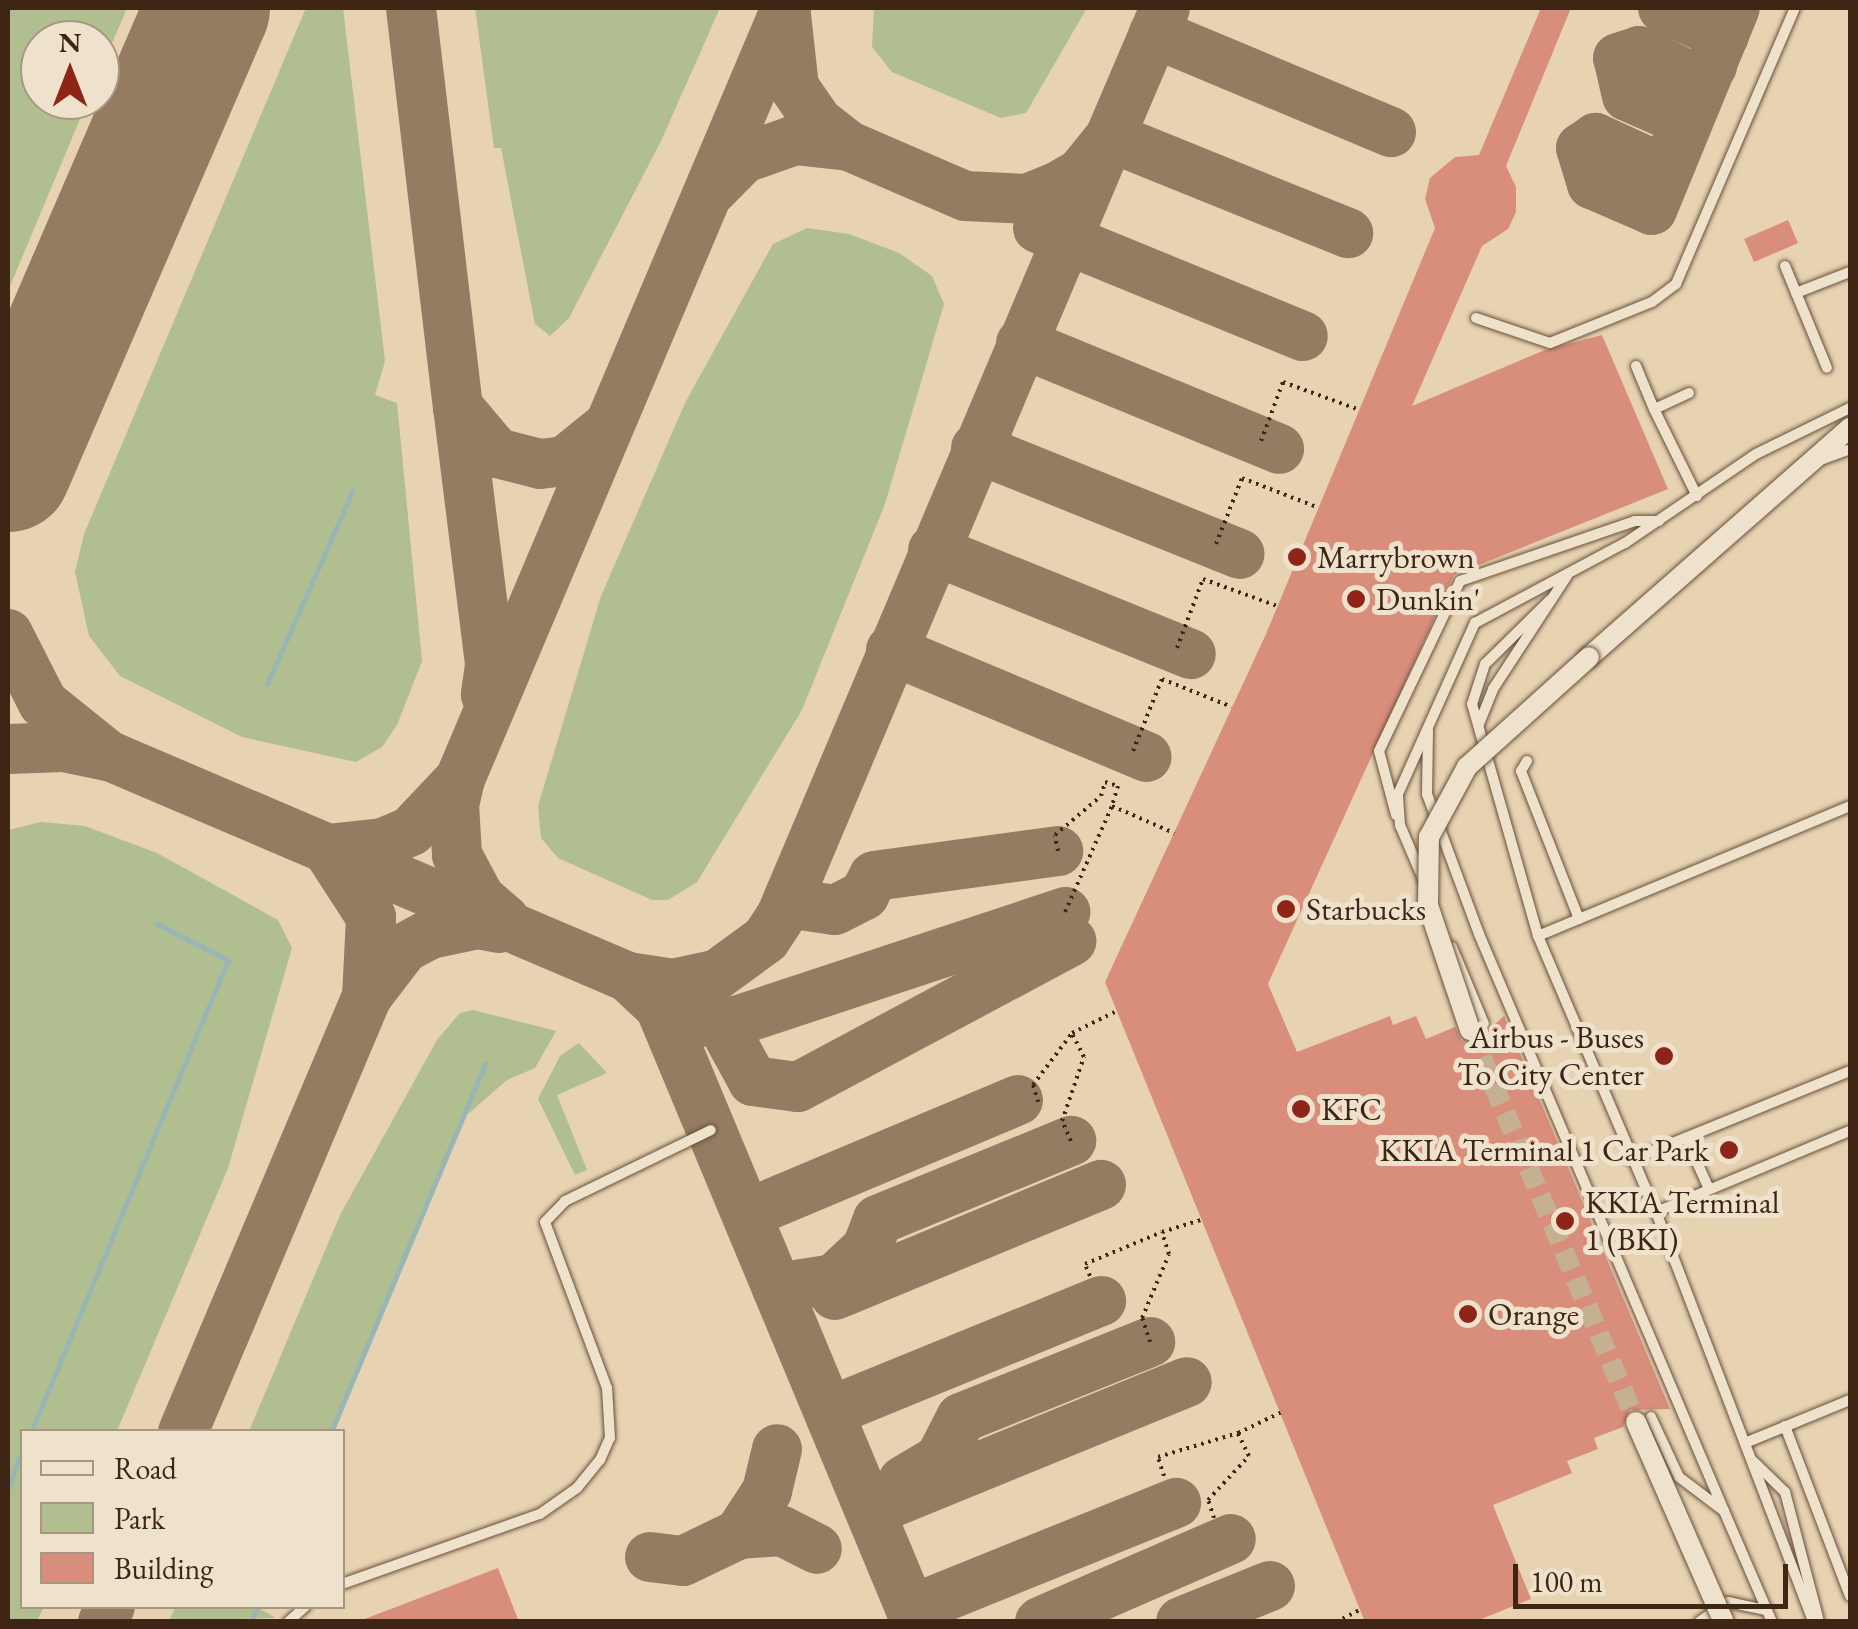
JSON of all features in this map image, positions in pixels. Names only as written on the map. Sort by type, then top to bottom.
[{"type":"street","points":[[1478,1027],[1428,905],[1428,837],[1467,766],[1850,428]]},
{"type":"street","points":[[1644,1420],[1724,1622]]},
{"type":"lane","points":[[1476,318],[1550,344],[1652,302],[1676,284],[1794,8]]},
{"type":"lane","points":[[1785,266],[1827,368]]},
{"type":"lane","points":[[1796,294],[1850,272]]},
{"type":"lane","points":[[1636,366],[1697,496]]},
{"type":"lane","points":[[1654,409],[1689,394]]},
{"type":"lane","points":[[1400,825],[1398,794],[1475,623],[1659,521],[1756,454],[1850,408]]},
{"type":"lane","points":[[1812,463],[1850,450]]},
{"type":"lane","points":[[1478,1027],[1377,758],[1460,581],[1635,521],[1659,521]]},
{"type":"lane","points":[[1478,724],[1570,572]]},
{"type":"lane","points":[[1550,600],[1485,664],[1472,692],[1478,724],[1538,936],[1656,1212],[1816,1622]]},
{"type":"lane","points":[[1428,724],[1427,794],[1479,934],[1769,1616]]},
{"type":"lane","points":[[1527,761],[1521,772],[1579,919]]},
{"type":"lane","points":[[1538,936],[1850,806]]},
{"type":"lane","points":[[1631,1160],[1850,1072]]},
{"type":"lane","points":[[345,1583],[540,1514],[577,1488],[600,1460],[610,1418],[607,1388],[545,1222],[565,1201],[711,1130]]},
{"type":"lane","points":[[1656,1212],[1850,1131]]},
{"type":"lane","points":[[1686,1140],[1709,1190]]},
{"type":"lane","points":[[1745,1442],[1850,1400]]},
{"type":"lane","points":[[1644,1420],[1679,1477],[1724,1511]]},
{"type":"lane","points":[[1786,1426],[1850,1596]]},
{"type":"lane","points":[[1750,1458],[1784,1492],[1816,1622]]},
{"type":"lane","points":[[1699,1622],[1728,1602],[1769,1616]]},
{"type":"path","points":[[1261,441],[1283,382],[1357,409]]},
{"type":"path","points":[[1216,544],[1242,478],[1316,506]]},
{"type":"path","points":[[1177,648],[1203,580],[1276,606]]},
{"type":"path","points":[[1133,751],[1162,680],[1232,707]]},
{"type":"path","points":[[1058,851],[1054,834],[1101,796],[1105,782],[1118,786],[1065,912]]},
{"type":"path","points":[[1112,806],[1174,834]]},
{"type":"path","points":[[1038,1102],[1033,1085],[1072,1033],[1116,1011]]},
{"type":"path","points":[[1071,1141],[1062,1122],[1084,1057],[1072,1033]]},
{"type":"path","points":[[1090,1276],[1086,1264],[1202,1220]]},
{"type":"path","points":[[1150,1342],[1142,1318],[1169,1254],[1162,1232]]},
{"type":"path","points":[[1164,1476],[1158,1457],[1238,1433],[1280,1413]]},
{"type":"path","points":[[1214,1518],[1208,1500],[1250,1456],[1238,1433]]},
{"type":"path","points":[[1336,1622],[1360,1610]]},
{"type":"green space","points":[[8,8],[127,8],[120,24],[120,20],[20,20],[20,120],[80,120],[8,291]]},
{"type":"green space","points":[[306,8],[343,8],[385,361],[375,395],[397,403],[422,661],[397,725],[382,747],[356,762],[242,737],[120,676],[89,636],[75,572],[84,534]]},
{"type":"green space","points":[[475,8],[720,8],[661,141],[569,318],[550,336],[535,324],[501,148],[494,148]]},
{"type":"green space","points":[[874,8],[1087,8],[1026,113],[1001,118],[892,72],[872,47]]},
{"type":"green space","points":[[807,228],[849,234],[899,253],[932,276],[944,304],[885,504],[802,710],[697,882],[668,900],[652,900],[558,858],[541,838],[538,806],[601,596],[686,401],[773,244]]},
{"type":"green space","points":[[41,822],[85,826],[157,853],[278,920],[292,948],[228,1168],[118,1429],[20,1429],[20,1609],[43,1609],[37,1621],[8,1622],[8,830]]},
{"type":"green space","points":[[473,1010],[556,1031],[535,1068],[507,1080],[461,1120],[332,1429],[250,1429],[340,1215],[437,1040],[460,1013]]},
{"type":"green space","points":[[579,1043],[607,1073],[557,1095],[587,1170],[575,1175],[538,1099],[560,1056]]},
{"type":"green space","points":[[175,1609],[260,1609],[276,1618],[169,1621]]},
{"type":"building","points":[[1541,8],[1571,8],[1506,166],[1516,187],[1516,212],[1508,229],[1482,246],[1412,406],[1545,350],[1602,335],[1668,489],[1454,575],[1268,984],[1297,1052],[1390,1016],[1393,1025],[1416,1016],[1426,1039],[1455,1027],[1462,1041],[1473,1043],[1504,1016],[1670,1409],[1630,1410],[1623,1427],[1594,1438],[1598,1449],[1567,1461],[1572,1473],[1493,1505],[1531,1599],[1474,1622],[1365,1622],[1105,982],[1266,634],[1435,228],[1425,199],[1430,178],[1455,157],[1479,155]]},
{"type":"building","points":[[1788,220],[1798,243],[1754,262],[1744,239]]},
{"type":"building","points":[[498,1568],[519,1622],[362,1622],[362,1620]]},
{"type":"waterway","points":[[267,684],[353,490]]},
{"type":"waterway","points":[[32,1429],[228,960],[157,924]]},
{"type":"waterway","points":[[332,1429],[485,1064]]},
{"type":"waterway","points":[[8,1488],[20,1457]]},
{"type":"waterway","points":[[251,1622],[256,1609]]},
{"type":"taxiway","points":[[411,8],[458,407],[497,453],[540,464],[565,461],[607,427]]},
{"type":"taxiway","points":[[327,849],[383,843],[411,831],[460,779],[786,8]]},
{"type":"taxiway","points":[[712,190],[744,158],[795,140],[849,146],[965,196],[1027,199],[1057,187],[1081,173],[1110,137],[1165,8]]},
{"type":"taxiway","points":[[1663,8],[1724,36]]},
{"type":"taxiway","points":[[1673,155],[1650,163],[1596,138],[1581,148],[1592,184],[1652,210],[1735,8]]},
{"type":"taxiway","points":[[786,15],[794,87],[818,122],[849,146]]},
{"type":"taxiway","points":[[1154,33],[1391,132]]},
{"type":"taxiway","points":[[1686,122],[1627,96],[1618,58],[1639,51],[1691,77],[1712,66]]},
{"type":"taxiway","points":[[8,749],[64,747],[112,757],[628,977],[673,984],[718,974],[766,939],[782,914],[1110,137],[1348,233]]},
{"type":"taxiway","points":[[1038,228],[1303,336]]},
{"type":"taxiway","points":[[1021,343],[1279,449]]},
{"type":"taxiway","points":[[458,407],[490,665],[486,695]]},
{"type":"taxiway","points":[[976,448],[1240,554]]},
{"type":"taxiway","points":[[933,550],[1191,654]]},
{"type":"taxiway","points":[[8,634],[43,703],[108,755]]},
{"type":"taxiway","points":[[891,650],[1147,757]]},
{"type":"taxiway","points":[[460,779],[454,804],[457,855],[480,898],[505,920]]},
{"type":"taxiway","points":[[184,1429],[367,997],[371,917],[327,849]]},
{"type":"taxiway","points":[[790,895],[800,905],[835,910],[864,895],[874,876],[1058,851]]},
{"type":"taxiway","points":[[660,1007],[687,1022],[736,1021],[1065,912]]},
{"type":"taxiway","points":[[368,995],[404,948],[430,934],[478,924],[499,928]]},
{"type":"taxiway","points":[[729,1037],[753,1081],[798,1087],[1072,941]]},
{"type":"taxiway","points":[[628,977],[660,1007],[916,1622]]},
{"type":"taxiway","points":[[747,1214],[1018,1100]]},
{"type":"taxiway","points":[[777,1288],[834,1279],[867,1248],[878,1220],[1071,1141]]},
{"type":"taxiway","points":[[835,1295],[1101,1185]]},
{"type":"taxiway","points":[[829,1412],[1101,1301]]},
{"type":"taxiway","points":[[903,1481],[940,1459],[961,1418],[1150,1342]]},
{"type":"taxiway","points":[[871,1511],[1187,1382]]},
{"type":"taxiway","points":[[650,1557],[683,1561],[739,1534],[767,1491],[777,1449]]},
{"type":"taxiway","points":[[911,1610],[1176,1503]]},
{"type":"taxiway","points":[[739,1534],[782,1531],[817,1549]]},
{"type":"taxiway","points":[[1040,1622],[1231,1539]]},
{"type":"taxiway","points":[[1181,1622],[1270,1586]]},
{"type":"taxiway","points":[[103,1622],[109,1609]]},
{"type":"runway","points":[[8,469],[207,8]]},
{"type":"tunnel","points":[[1470,1030],[1636,1422]]},
{"type":"place","name":"Marrybrown","points":[[1297,557]]},
{"type":"place","name":"Dunkin'","points":[[1356,599]]},
{"type":"place","name":"Starbucks","points":[[1286,909]]},
{"type":"place","name":"Airbus - Buses To City Center","points":[[1664,1056]]},
{"type":"place","name":"KFC","points":[[1301,1109]]},
{"type":"place","name":"KKIA Terminal 1 Car Park","points":[[1729,1150]]},
{"type":"place","name":"KKIA Terminal 1 (BKI)","points":[[1565,1221]]},
{"type":"place","name":"Orange","points":[[1468,1314]]}]
